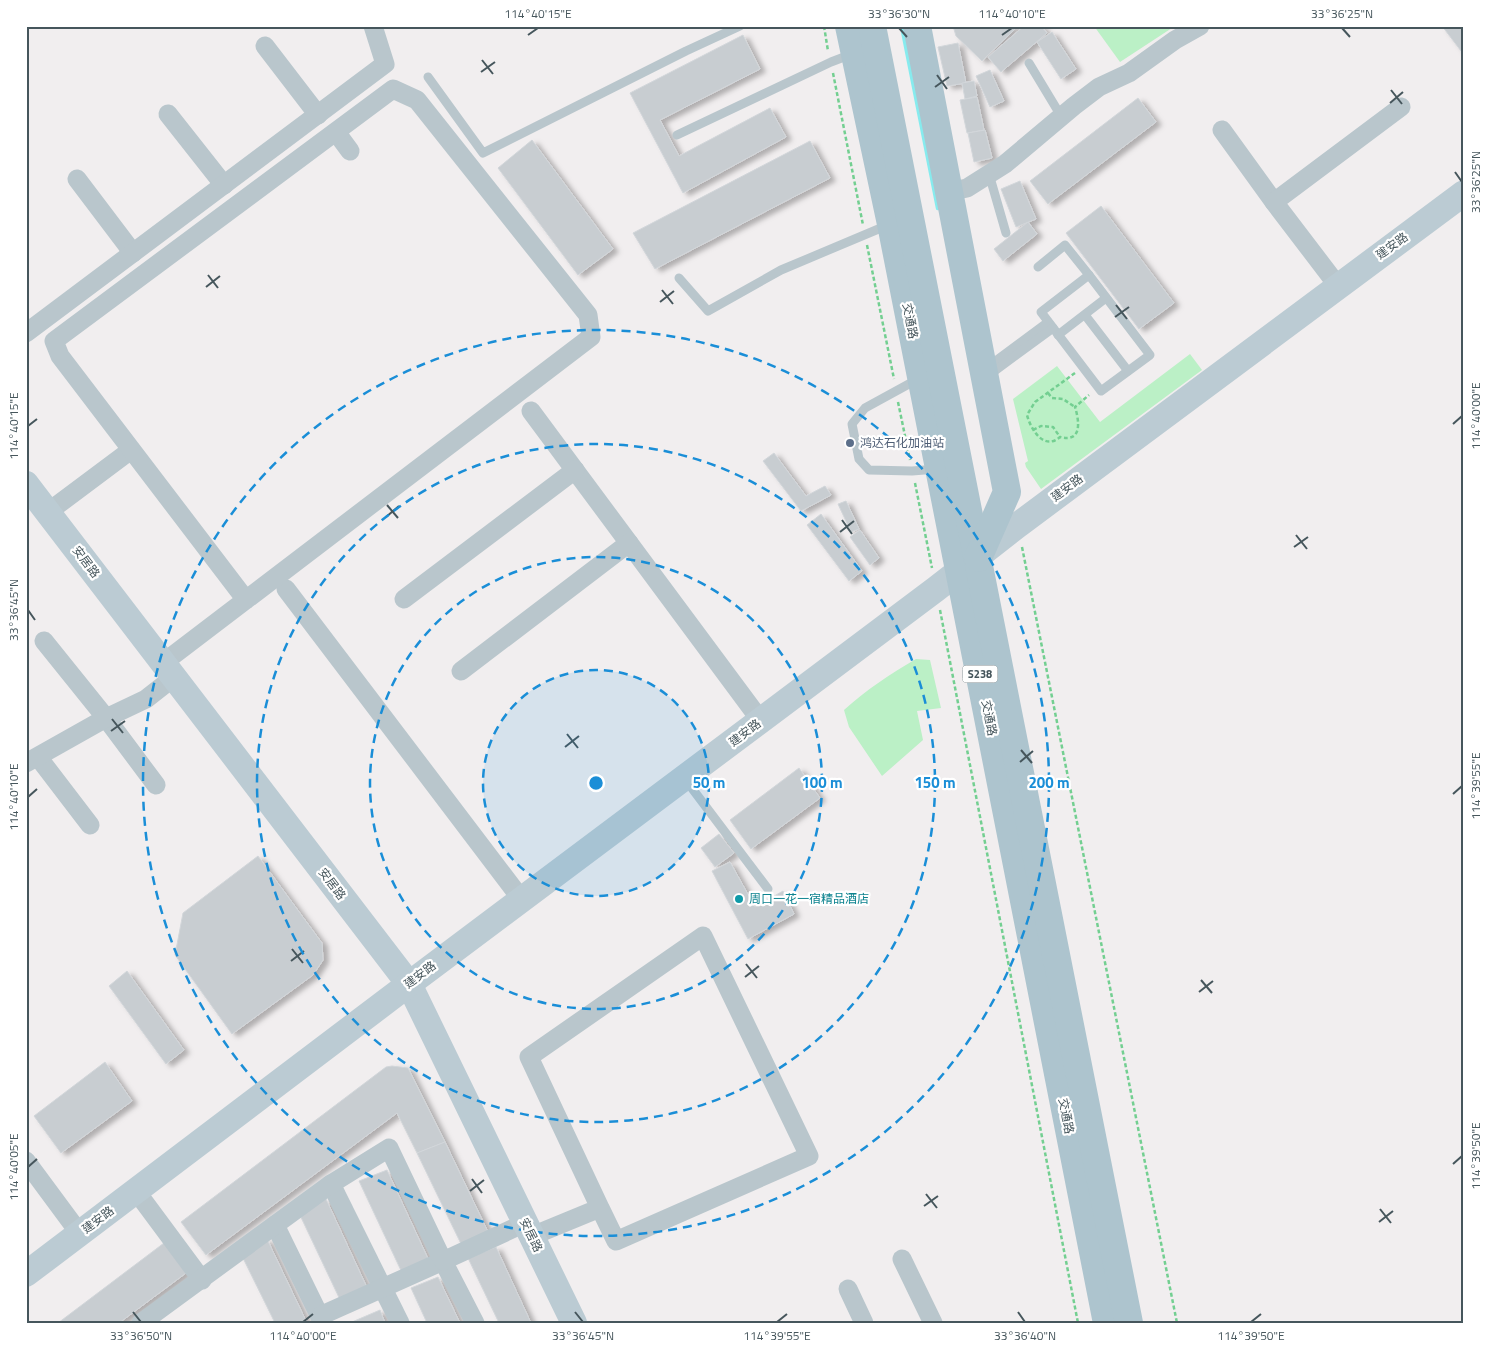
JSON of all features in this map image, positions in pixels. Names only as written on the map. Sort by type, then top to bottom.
[{"type":"main road","name":"交通路","points":[[848,26],[842,57],[891,224],[939,469],[969,564],[1129,1323]]},
{"type":"main road","name":"交通路","points":[[872,26],[906,199],[969,564],[1107,1323]]},
{"type":"main road","points":[[916,26],[1007,492],[969,564]]},
{"type":"main road","points":[[906,199],[948,192]]},
{"type":"street","points":[[26,332],[385,64],[373,26]]},
{"type":"street","points":[[948,192],[967,188],[1005,164],[1061,116],[1099,87],[1129,73],[1175,40],[1200,26]]},
{"type":"street","points":[[265,46],[318,115]]},
{"type":"street","points":[[90,824],[32,760],[106,718],[146,699],[169,670],[246,600],[591,337],[588,315],[417,100],[393,89],[54,341],[60,356],[246,600]]},
{"type":"street","points":[[1274,202],[1401,107]]},
{"type":"street","points":[[168,114],[224,185]]},
{"type":"street","points":[[1222,130],[1338,286]]},
{"type":"street","points":[[336,132],[350,151]]},
{"type":"street","points":[[77,178],[133,253]]},
{"type":"street","name":"建安路","points":[[26,1274],[409,984],[936,590],[1018,525],[1464,192]]},
{"type":"street","points":[[531,411],[761,721]]},
{"type":"street","points":[[48,512],[131,450]]},
{"type":"street","points":[[404,599],[575,470]]},
{"type":"street","name":"安居路","points":[[26,484],[409,984],[574,1323]]},
{"type":"street","points":[[461,671],[629,543]]},
{"type":"street","points":[[286,589],[522,900]]},
{"type":"street","points":[[44,642],[106,718],[156,786]]},
{"type":"street","points":[[703,936],[809,1156],[616,1241],[600,1208],[529,1057],[703,936]]},
{"type":"street","points":[[142,1323],[331,1184],[389,1148],[474,1323]]},
{"type":"street","points":[[26,1161],[80,1234]]},
{"type":"street","points":[[331,1184],[400,1323]]},
{"type":"street","points":[[136,1191],[202,1280]]},
{"type":"street","points":[[275,1226],[322,1320],[382,1288],[443,1261],[529,1230],[600,1208]]},
{"type":"street","points":[[902,1259],[933,1323]]},
{"type":"street","points":[[848,1289],[864,1323]]},
{"type":"lane","points":[[428,77],[483,153],[686,51],[740,26]]},
{"type":"lane","points":[[677,135],[842,57]]},
{"type":"lane","points":[[1029,63],[1061,116]]},
{"type":"lane","points":[[989,174],[1006,232]]},
{"type":"lane","points":[[679,278],[708,311],[781,270],[891,224]]},
{"type":"lane","points":[[1038,267],[1065,245],[1089,275],[1150,355],[1101,391],[1040,312],[1089,275]]},
{"type":"lane","points":[[984,375],[1053,328],[1084,314],[1106,298]]},
{"type":"lane","points":[[1084,314],[1128,371]]},
{"type":"lane","points":[[921,378],[865,408],[852,424],[859,459],[869,470],[912,471],[939,469]]},
{"type":"lane","points":[[685,779],[768,890]]},
{"type":"path","points":[[824,26],[842,57],[865,234],[1078,1323]]},
{"type":"path","points":[[1048,393],[1052,398],[1063,399],[1075,406],[1079,418],[1076,433],[1065,438],[1060,437],[1056,441],[1048,443],[1042,440],[1029,424],[1027,415],[1035,402],[1082,367]]},
{"type":"path","points":[[1075,406],[1098,387]]},
{"type":"path","points":[[1034,429],[1042,426],[1054,427],[1060,437]]},
{"type":"path","points":[[1018,525],[1177,1323]]},
{"type":"green space","points":[[1094,26],[1175,26],[1120,62]]},
{"type":"green space","points":[[1190,354],[1202,370],[1041,489],[1026,467],[1025,463],[1028,461],[1013,399],[1057,366],[1100,422]]},
{"type":"green space","points":[[916,659],[930,660],[941,708],[917,711],[923,740],[882,776],[849,727],[844,710],[878,683]]},
{"type":"building","points":[[953,26],[1018,26],[982,61],[956,36]]},
{"type":"building","points":[[1024,26],[1041,26],[1047,33],[1001,72],[988,57]]},
{"type":"building","points":[[1442,26],[1464,26],[1464,55]]},
{"type":"building","points":[[1052,32],[1076,69],[1061,79],[1037,42]]},
{"type":"building","points":[[743,35],[760,69],[660,120],[679,156],[770,108],[786,137],[683,193],[630,93]]},
{"type":"building","points":[[958,43],[966,83],[947,86],[938,47]]},
{"type":"building","points":[[990,70],[1004,101],[990,107],[976,76]]},
{"type":"building","points":[[974,81],[977,96],[965,99],[962,83]]},
{"type":"building","points":[[977,97],[984,130],[967,133],[960,100]]},
{"type":"building","points":[[1138,98],[1156,122],[1048,204],[1030,181]]},
{"type":"building","points":[[985,130],[992,158],[974,162],[968,133]]},
{"type":"building","points":[[532,140],[613,249],[578,275],[498,168]]},
{"type":"building","points":[[810,141],[830,178],[655,269],[633,233]]},
{"type":"building","points":[[1020,181],[1036,219],[1016,227],[1001,189]]},
{"type":"building","points":[[1101,206],[1174,303],[1139,329],[1066,233]]},
{"type":"building","points":[[1028,222],[1037,234],[1003,261],[994,249]]},
{"type":"building","points":[[774,453],[806,496],[825,486],[831,495],[801,511],[763,461]]},
{"type":"building","points":[[846,501],[859,529],[851,532],[838,504]]},
{"type":"building","points":[[821,514],[862,571],[849,581],[807,525]]},
{"type":"building","points":[[860,530],[879,558],[870,565],[850,537]]},
{"type":"building","points":[[799,768],[820,798],[751,849],[730,820]]},
{"type":"building","points":[[719,834],[734,853],[715,867],[701,848]]},
{"type":"building","points":[[258,856],[322,943],[323,960],[313,975],[232,1034],[175,955],[183,913]]},
{"type":"building","name":"周口一花一宿精品酒店","points":[[730,862],[755,907],[783,891],[794,914],[748,939],[712,871]]},
{"type":"building","points":[[127,971],[184,1050],[166,1064],[109,986]]},
{"type":"building","points":[[105,1062],[132,1101],[61,1153],[34,1116]]},
{"type":"building","points":[[386,1067],[408,1068],[445,1142],[417,1153],[397,1113],[206,1255],[181,1222]]},
{"type":"building","points":[[445,1142],[489,1234],[463,1248],[417,1153]]},
{"type":"building","points":[[387,1170],[430,1263],[404,1277],[359,1181]]},
{"type":"building","points":[[326,1199],[369,1292],[343,1306],[298,1211]]},
{"type":"building","points":[[267,1239],[307,1323],[275,1323],[240,1252]]},
{"type":"building","points":[[164,1243],[186,1273],[119,1323],[58,1323]]},
{"type":"building","points":[[496,1247],[531,1323],[499,1323],[468,1258]]},
{"type":"building","points":[[438,1277],[460,1323],[427,1323],[411,1288]]},
{"type":"building","points":[[380,1310],[385,1323],[352,1322]]},
{"type":"waterway","points":[[902,26],[938,208]]},
{"type":"place","name":"鸿达石化加油站","points":[[850,443]]},
{"type":"place","name":"周口一花一宿精品酒店","points":[[739,899]]}]
